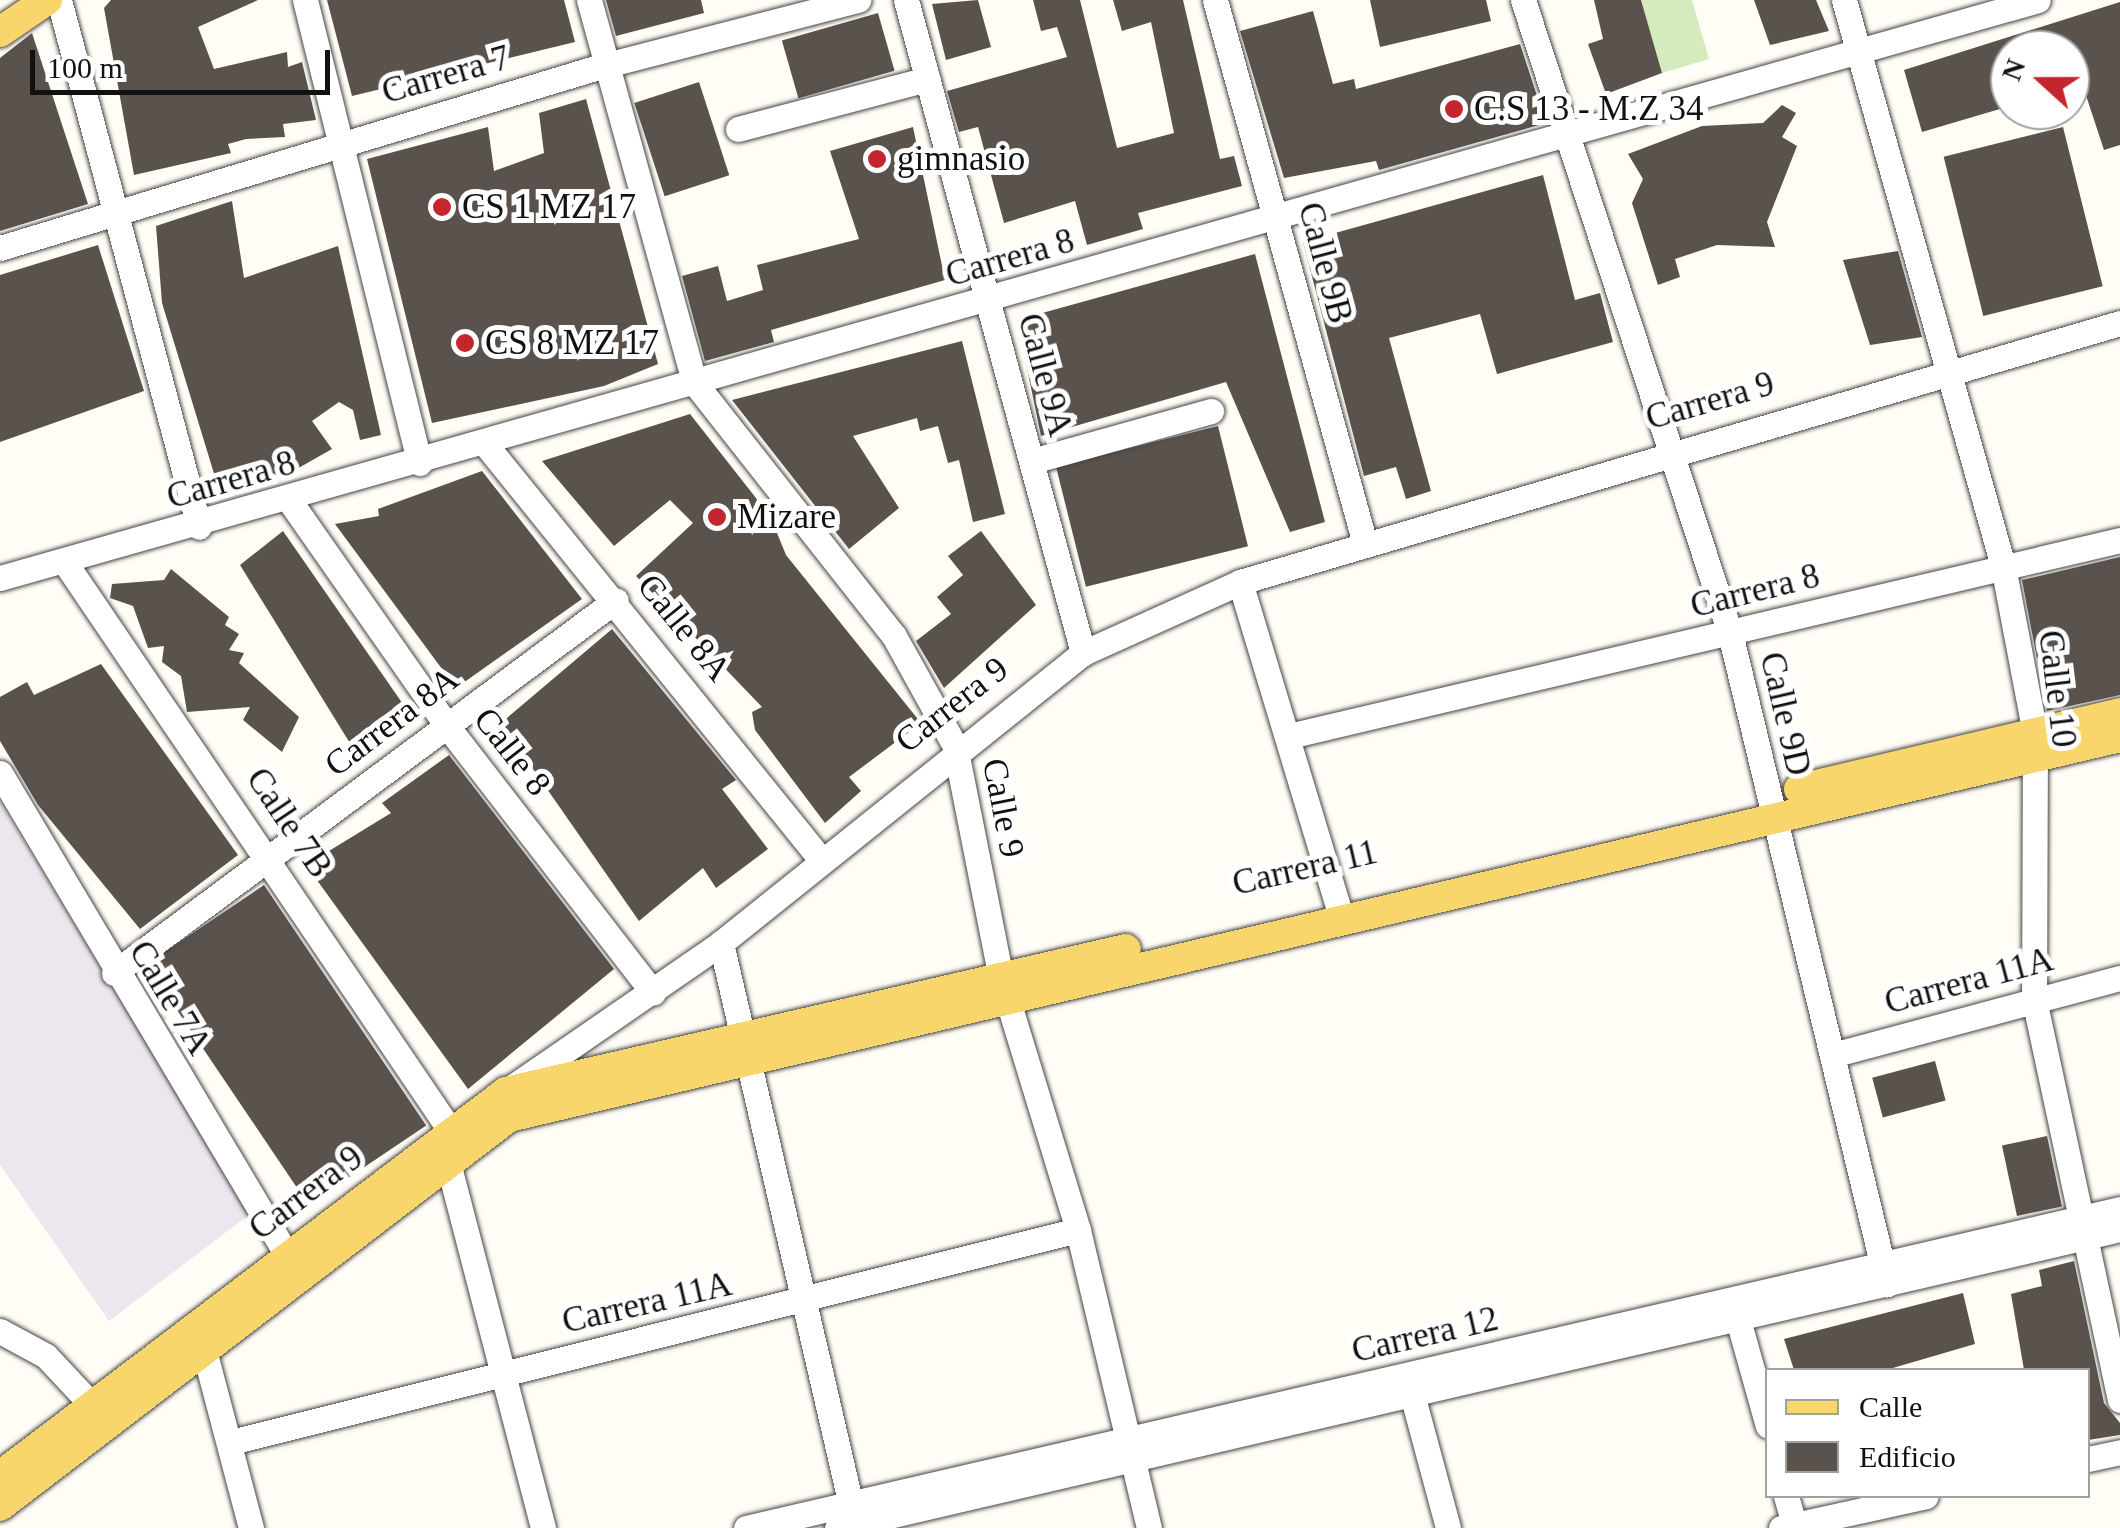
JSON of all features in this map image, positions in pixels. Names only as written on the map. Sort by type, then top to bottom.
[{"type":"main road","points":[[0,32],[46,0]]},
{"type":"main road","name":"Carrera 11","points":[[507,1104],[746,1052],[2034,745],[2120,713]]},
{"type":"main road","name":"Carrera 11","points":[[2034,745],[2120,737]]},
{"type":"main road","name":"Carrera 9","points":[[201,1336],[287,1255],[507,1104]]},
{"type":"main road","name":"Carrera 9","points":[[0,1506],[101,1414],[448,1145]]},
{"type":"main road","name":"Carrera 9","points":[[0,1476],[101,1414]]},
{"type":"street","points":[[59,0],[110,216],[199,526]]},
{"type":"street","points":[[305,0],[420,463]]},
{"type":"street","name":"Calle 9","points":[[589,0],[694,382],[894,636],[956,746],[1004,988],[1078,1230],[1149,1528]]},
{"type":"street","name":"Carrera 7","points":[[0,248],[343,142],[858,0]]},
{"type":"street","name":"Calle 9A","points":[[906,0],[1083,653]]},
{"type":"street","name":"Calle 9B","points":[[1215,0],[1365,544]]},
{"type":"street","name":"Calle 9D","points":[[1522,0],[1562,139],[1672,451],[1730,633],[1836,1054],[1884,1274]]},
{"type":"street","name":"Calle 10","points":[[1844,0],[2003,566],[2034,745],[2034,998],[2080,1229],[2120,1400]]},
{"type":"street","name":"Carrera 8","points":[[0,578],[486,445],[1276,214],[1562,139],[1856,47],[2038,0]]},
{"type":"street","points":[[738,130],[927,79]]},
{"type":"street","name":"Carrera 9","points":[[507,1104],[721,943],[956,746],[1083,653],[1240,582],[1672,451],[2120,323]]},
{"type":"street","points":[[1032,461],[1211,411]]},
{"type":"street","name":"Calle 8A","points":[[486,445],[616,600],[822,861]]},
{"type":"street","name":"Calle 8","points":[[288,500],[446,726],[653,993]]},
{"type":"street","name":"Carrera 8","points":[[1289,736],[2120,540]]},
{"type":"street","name":"Calle 7B","points":[[64,561],[271,856],[448,1145],[543,1528]]},
{"type":"street","points":[[1240,582],[1340,909]]},
{"type":"street","name":"Carrera 8A","points":[[114,973],[616,600]]},
{"type":"street","name":"Calle 7A","points":[[0,773],[114,973],[287,1255]]},
{"type":"street","points":[[721,943],[849,1520]]},
{"type":"street","name":"Carrera 11A","points":[[1836,1054],[2120,978]]},
{"type":"street","name":"Carrera 12","points":[[2080,1229],[2120,1209]]},
{"type":"street","name":"Carrera 12","points":[[746,1528],[849,1520],[1131,1450],[2080,1229],[2120,1229]]},
{"type":"street","name":"Carrera 11A","points":[[230,1442],[505,1370],[804,1304],[1078,1230]]},
{"type":"street","name":"Carrera 12","points":[[1410,1385],[1737,1316],[1884,1274]]},
{"type":"street","points":[[1737,1316],[1765,1415]]},
{"type":"street","points":[[0,1331],[46,1356],[101,1414]]},
{"type":"street","points":[[201,1336],[251,1528]]},
{"type":"street","points":[[1410,1385],[1448,1528]]},
{"type":"street","points":[[2090,1459],[2120,1452]]},
{"type":"street","points":[[1786,1498],[1790,1527],[1917,1498]]},
{"type":"shaded area","points":[[0,802],[250,1214],[109,1321],[0,1165]]},
{"type":"green space","points":[[1641,0],[1692,0],[1709,59],[1662,73]]},
{"type":"building","points":[[111,0],[258,0],[198,27],[214,69],[287,52],[288,67],[302,62],[316,120],[283,124],[285,137],[246,139],[228,144],[231,153],[134,175],[104,8]]},
{"type":"building","points":[[327,0],[564,0],[575,42],[352,96]]},
{"type":"building","points":[[606,0],[701,0],[704,13],[616,36]]},
{"type":"building","points":[[978,0],[991,47],[946,60],[932,4]]},
{"type":"building","points":[[1033,0],[1080,0],[1117,148],[1174,133],[1151,22],[1122,31],[1113,0],[1183,0],[1220,159],[1234,156],[1242,186],[1138,213],[1143,229],[1087,245],[1075,201],[1004,223],[978,127],[959,132],[947,91],[1067,57],[1057,27],[1041,31]]},
{"type":"building","points":[[1370,0],[1486,0],[1491,21],[1380,47]]},
{"type":"building","points":[[1594,0],[1641,0],[1662,73],[1606,94],[1588,44],[1603,39]]},
{"type":"building","points":[[1754,0],[1816,0],[1829,31],[1770,45]]},
{"type":"building","points":[[2120,2],[2120,145],[2104,150],[2090,108],[2090,30],[2031,30]]},
{"type":"building","points":[[1313,11],[1333,84],[1354,79],[1356,89],[1520,44],[1546,123],[1379,170],[1376,161],[1284,178],[1240,31]]},
{"type":"building","points":[[878,13],[895,71],[798,98],[782,41]]},
{"type":"building","points":[[32,33],[88,204],[0,231],[0,58]]},
{"type":"building","points":[[1990,43],[1990,112],[1922,132],[1904,70]]},
{"type":"building","points":[[699,82],[729,175],[665,196],[634,103]]},
{"type":"building","points":[[586,99],[658,364],[604,386],[432,423],[367,159],[488,127],[494,171],[544,153],[539,113]]},
{"type":"building","points":[[1782,105],[1796,113],[1782,137],[1797,146],[1767,222],[1775,247],[1717,245],[1675,259],[1680,277],[1658,285],[1632,203],[1643,179],[1628,154],[1702,126],[1763,123]]},
{"type":"building","points":[[913,127],[945,280],[771,330],[774,342],[705,361],[682,276],[718,266],[727,301],[763,290],[757,265],[859,239],[830,151]]},
{"type":"building","points":[[2064,130],[2103,286],[1983,316],[1944,157]]},
{"type":"building","points":[[1543,175],[1575,300],[1600,293],[1613,342],[1497,374],[1480,314],[1389,338],[1431,491],[1406,499],[1396,467],[1364,476],[1303,242]]},
{"type":"building","points":[[232,201],[244,278],[338,246],[381,435],[360,440],[353,410],[339,402],[312,421],[332,449],[295,470],[219,490],[162,303],[156,226]]},
{"type":"building","points":[[98,245],[144,391],[0,442],[0,275]]},
{"type":"building","points":[[1898,251],[1922,337],[1870,345],[1843,260]]},
{"type":"building","points":[[1255,254],[1325,522],[1290,532],[1226,382],[1041,436],[1017,320]]},
{"type":"building","points":[[962,341],[1005,514],[973,522],[959,460],[948,463],[938,426],[920,431],[917,418],[853,436],[899,508],[849,549],[732,400]]},
{"type":"building","points":[[690,414],[770,516],[786,555],[921,723],[849,777],[861,791],[825,823],[755,730],[752,712],[762,707],[636,576],[693,523],[670,500],[614,546],[542,461]]},
{"type":"building","points":[[1218,426],[1248,546],[1086,587],[1056,466]]},
{"type":"building","points":[[482,471],[582,599],[456,688],[335,524],[379,516],[378,509]]},
{"type":"building","points":[[283,531],[414,720],[361,761],[240,565]]},
{"type":"building","points":[[981,531],[1036,605],[944,688],[916,641],[951,614],[937,597],[963,575],[948,556]]},
{"type":"building","points":[[2120,557],[2120,695],[2047,711],[2022,580]]},
{"type":"building","points":[[171,569],[229,617],[225,625],[239,634],[229,650],[244,653],[239,663],[299,717],[282,752],[243,720],[250,707],[187,712],[181,676],[162,662],[164,646],[148,648],[133,606],[110,598],[112,584],[164,580]]},
{"type":"building","points":[[612,629],[736,780],[722,789],[768,849],[716,888],[703,868],[639,921],[501,723]]},
{"type":"building","points":[[101,664],[238,855],[140,929],[38,805],[0,741],[0,697],[27,682],[34,695]]},
{"type":"building","points":[[449,755],[614,969],[468,1089],[306,865],[391,813],[382,803]]},
{"type":"building","points":[[264,885],[426,1125],[308,1205],[146,964]]},
{"type":"building","points":[[1935,1061],[1946,1101],[1883,1117],[1872,1078]]},
{"type":"building","points":[[2047,1136],[2062,1206],[2017,1216],[2002,1146]]},
{"type":"building","points":[[2074,1261],[2104,1403],[2120,1423],[2120,1435],[2090,1440],[2090,1368],[2024,1368],[2011,1294],[2042,1286],[2039,1270]]},
{"type":"building","points":[[1963,1293],[1975,1344],[1893,1368],[1793,1368],[1784,1339]]},
{"type":"place","name":"C.S 13 - M.Z 34","points":[[1454,109]]},
{"type":"place","name":"gimnasio","points":[[877,159]]},
{"type":"place","name":"CS 1 MZ 17","points":[[442,207]]},
{"type":"place","name":"CS 8 MZ 17","points":[[465,343]]},
{"type":"place","name":"Mizare","points":[[717,517]]}]
